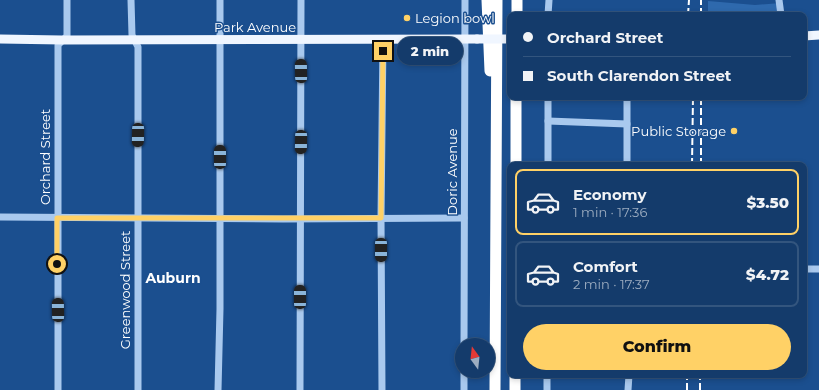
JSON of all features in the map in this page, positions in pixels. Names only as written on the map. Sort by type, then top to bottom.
[{"type":"highway","points":[[486,0],[496,221]]},
{"type":"highway","points":[[495,390],[497,0]]},
{"type":"highway","points":[[517,0],[517,12]]},
{"type":"highway","points":[[516,100],[516,162]]},
{"type":"highway","points":[[515,378],[515,390]]},
{"type":"main road","points":[[807,36],[819,35]]},
{"type":"main road","name":"Park Avenue","points":[[0,39],[507,39]]},
{"type":"street","name":"Orchard Street","points":[[58,390],[58,45],[67,36],[67,0]]},
{"type":"street","name":"Greenwood Street","points":[[131,0],[132,35],[136,40],[138,47],[138,390]]},
{"type":"street","points":[[218,390],[220,309],[220,0]]},
{"type":"street","points":[[300,390],[301,0]]},
{"type":"street","name":"Doric Avenue","points":[[464,338],[465,0]]},
{"type":"street","points":[[548,12],[549,0]]},
{"type":"street","points":[[779,0],[781,12]]},
{"type":"street","points":[[382,390],[381,218],[383,39]]},
{"type":"street","points":[[548,100],[548,162]]},
{"type":"street","points":[[627,100],[627,162]]},
{"type":"street","points":[[548,121],[628,124]]},
{"type":"street","points":[[0,217],[300,219],[464,218]]},
{"type":"street","points":[[807,268],[819,269]]},
{"type":"street","points":[[464,378],[464,390]]},
{"type":"street","points":[[547,378],[547,390]]},
{"type":"street","points":[[628,390],[629,378]]},
{"type":"shaded area","points":[[708,1],[755,5],[781,3],[782,12],[708,12]]},
{"type":"railway","points":[[688,12],[689,0]]},
{"type":"railway","points":[[701,0],[701,12]]},
{"type":"railway","points":[[692,162],[693,100]]},
{"type":"railway","points":[[701,100],[701,162]]},
{"type":"railway","points":[[687,378],[687,390]]},
{"type":"railway","points":[[700,378],[700,390]]},
{"type":"place","name":"Legion bowl","points":[[407,18]]},
{"type":"place","name":"Public Storage","points":[[734,131]]},
{"type":"district","name":"Auburn","points":[[173,278]]},
{"type":"route","points":[[57,264],[57,218],[381,218],[383,51]]}]
